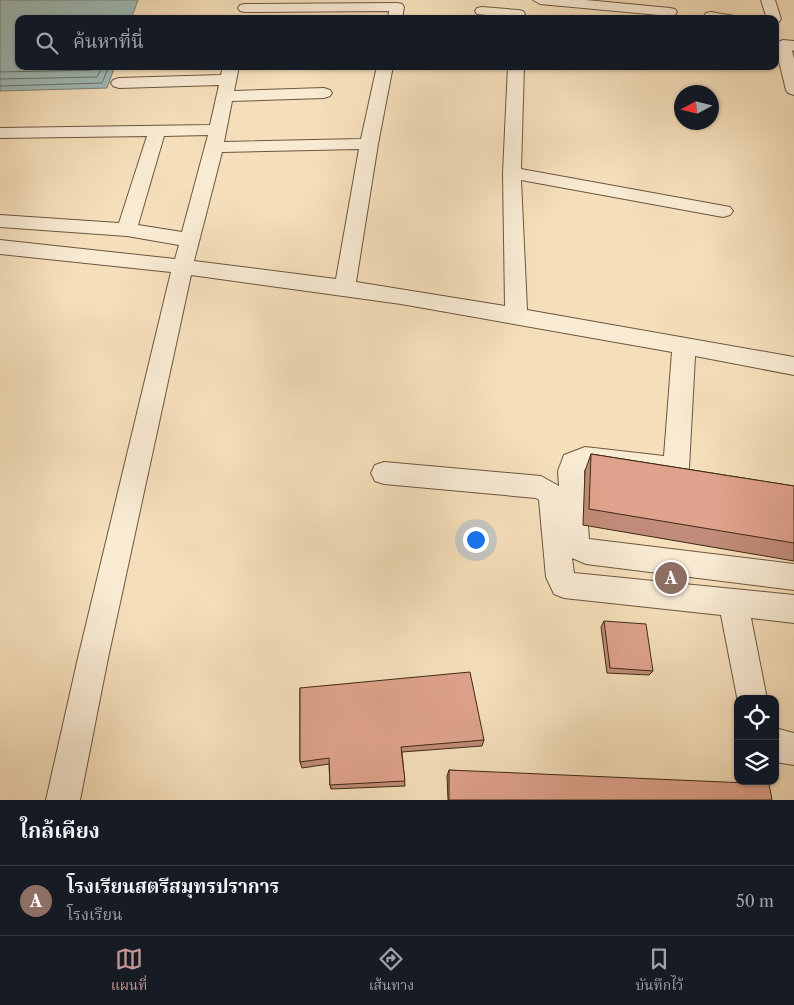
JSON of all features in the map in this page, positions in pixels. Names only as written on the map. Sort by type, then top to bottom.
[{"type":"street","points":[[540,0],[670,12]]},
{"type":"street","points":[[768,0],[773,15]]},
{"type":"street","points":[[244,9],[324,4],[397,8]]},
{"type":"street","points":[[482,11],[518,11]]},
{"type":"street","points":[[779,29],[788,46],[794,90]]},
{"type":"street","points":[[345,288],[369,144],[384,70]]},
{"type":"street","points":[[516,70],[512,173],[516,316]]},
{"type":"street","points":[[64,800],[93,658],[183,266],[216,139],[228,81]]},
{"type":"street","points":[[118,83],[228,81],[324,93]]},
{"type":"street","points":[[0,152],[5,133],[157,131],[216,139],[369,144]]},
{"type":"street","points":[[127,230],[157,131]]},
{"type":"street","points":[[512,173],[723,211]]},
{"type":"street","points":[[0,221],[127,230],[190,240]]},
{"type":"street","points":[[0,247],[183,266],[345,288],[516,316],[684,348],[794,366]]},
{"type":"street","points":[[684,348],[685,470],[585,457],[573,462],[571,471],[576,543],[586,551],[794,576]]},
{"type":"street","points":[[384,473],[541,487],[552,495],[560,577],[564,585],[733,602],[793,612]]},
{"type":"street","points":[[733,602],[751,695]]},
{"type":"street","points":[[779,747],[794,749]]},
{"type":"water","points":[[0,0],[138,0],[132,15],[15,15],[15,70],[114,70],[107,88],[0,91]]},
{"type":"building","points":[[591,454],[794,486],[794,543],[589,509]]},
{"type":"building","points":[[604,621],[646,624],[653,671],[610,668]]},
{"type":"building","points":[[470,672],[484,740],[401,747],[405,781],[330,785],[329,758],[300,762],[300,688]]},
{"type":"building","points":[[449,770],[734,782],[734,785],[769,785],[772,800],[449,800]]},
{"type":"place","name":"โรงเรียนสตรีสมุทรปราการ","points":[[671,578]]}]
